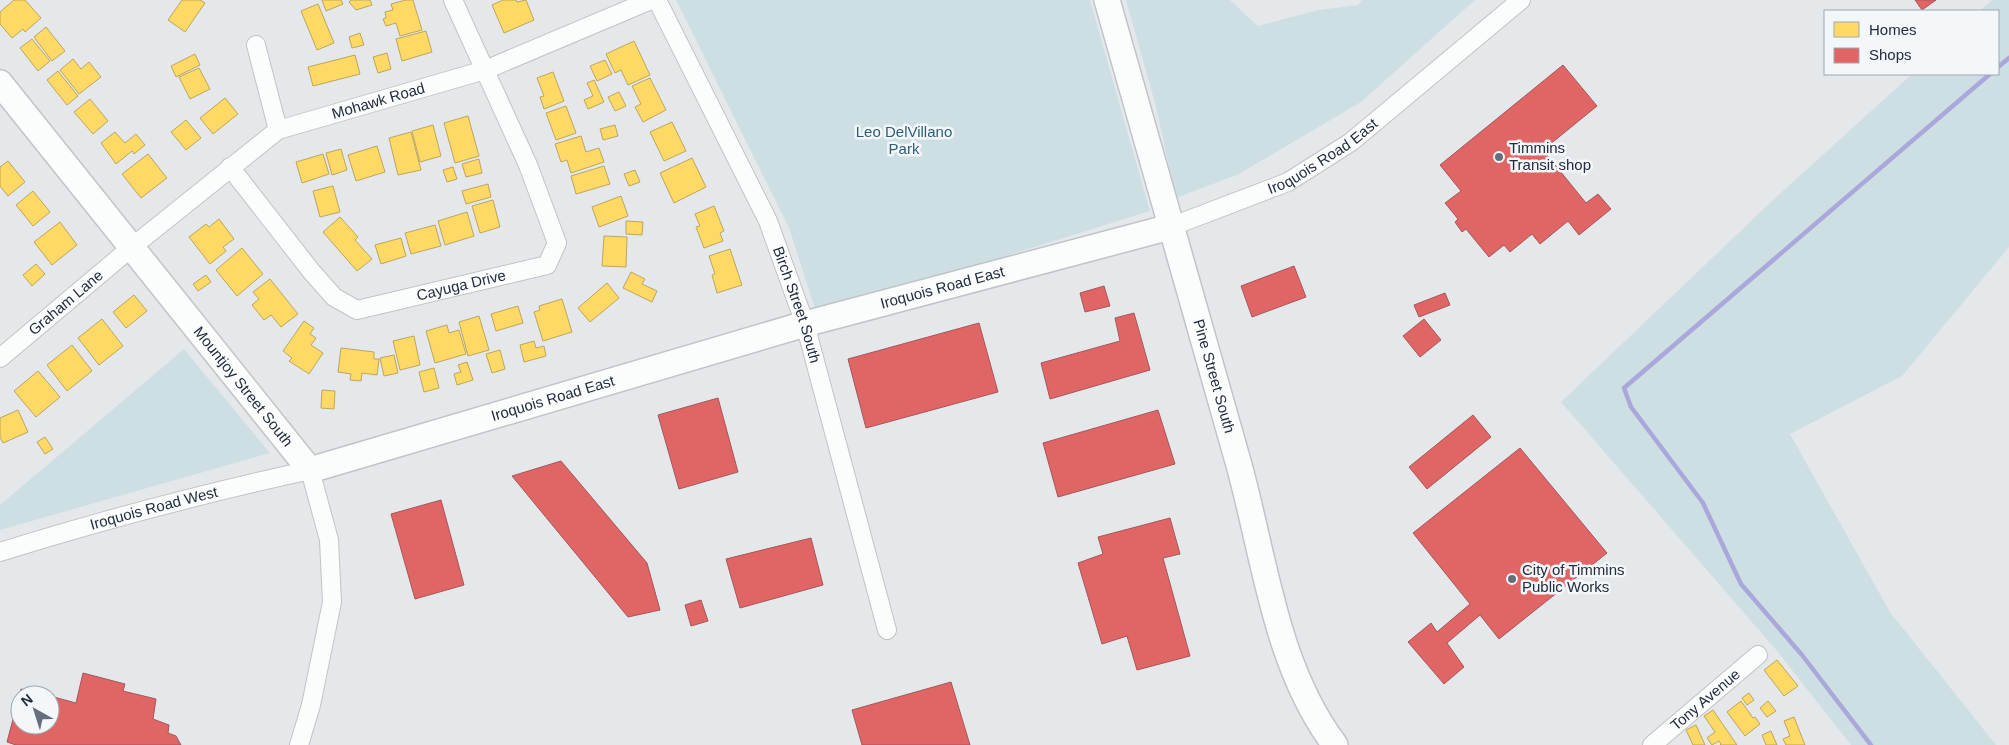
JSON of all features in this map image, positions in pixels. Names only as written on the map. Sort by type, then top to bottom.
[{"type":"street","points":[[453,0],[485,70]]},
{"type":"street","name":"Mohawk Road","points":[[132,247],[278,130],[485,70],[651,0]]},
{"type":"street","name":"Birch Street South","points":[[657,0],[768,221],[805,324],[887,630]]},
{"type":"street","name":"Pine Street South","points":[[1107,0],[1240,467],[1280,629],[1304,695],[1321,726],[1335,745]]},
{"type":"street","name":"Iroquois Road East","points":[[310,470],[805,324],[1170,226],[1288,182],[1351,142],[1521,0]]},
{"type":"street","points":[[256,45],[278,130]]},
{"type":"street","name":"Cayuga Drive","points":[[230,168],[310,271],[334,297],[357,310],[547,265],[557,243],[528,165],[485,70]]},
{"type":"street","name":"Mountjoy Street South","points":[[0,82],[310,470],[329,540],[332,602],[311,705],[299,745]]},
{"type":"street","name":"Graham Lane","points":[[0,358],[132,247]]},
{"type":"street","name":"Iroquois Road West","points":[[0,552],[44,538],[233,487],[310,470]]},
{"type":"street","name":"Tony Avenue","points":[[1652,745],[1758,655]]},
{"type":"green space","name":"Leo DelVillano Park","points":[[676,0],[1090,0],[1150,211],[817,315],[789,228]]},
{"type":"green space","points":[[1126,0],[1230,0],[1258,26],[1318,10],[1358,5],[1362,0],[1475,0],[1361,102],[1239,174],[1176,198],[1156,107]]},
{"type":"green space","points":[[1992,0],[2009,0],[2009,247],[1902,376],[1790,434],[1890,612],[1996,745],[1851,745],[1777,651],[1561,402],[1772,201],[1911,75],[1999,75],[1999,10],[1981,10]]},
{"type":"green space","points":[[184,349],[270,453],[0,530],[0,505]]},
{"type":"building: Homes","points":[[14,0],[25,0],[41,18],[25,32],[23,29],[12,38],[0,24],[0,12]]},
{"type":"building: Homes","points":[[182,0],[200,0],[205,3],[185,32],[168,20]]},
{"type":"building: Homes","points":[[322,0],[341,0],[343,4],[326,11]]},
{"type":"building: Homes","points":[[351,0],[370,0],[372,5],[356,10],[349,2]]},
{"type":"building: Homes","points":[[413,0],[422,30],[400,36],[396,23],[386,26],[383,19],[386,18],[385,12],[393,10],[391,4]]},
{"type":"building: Homes","points":[[503,0],[516,0],[517,2],[526,0],[534,20],[504,33],[492,5]]},
{"type":"building: Homes","points":[[318,4],[334,43],[317,50],[301,11]]},
{"type":"building: Homes","points":[[46,27],[65,51],[52,61],[34,37]]},
{"type":"building: Homes","points":[[426,31],[432,52],[402,61],[396,39]]},
{"type":"building: Homes","points":[[360,33],[364,45],[352,48],[349,37]]},
{"type":"building: Homes","points":[[32,39],[50,61],[38,71],[20,48]]},
{"type":"building: Homes","points":[[634,41],[650,75],[628,85],[621,70],[615,73],[606,54]]},
{"type":"building: Homes","points":[[387,53],[391,69],[378,73],[373,57]]},
{"type":"building: Homes","points":[[195,54],[200,65],[176,77],[171,66]]},
{"type":"building: Homes","points":[[355,55],[360,74],[313,86],[308,67]]},
{"type":"building: Homes","points":[[73,59],[81,69],[89,62],[101,77],[79,94],[60,70]]},
{"type":"building: Homes","points":[[605,60],[612,74],[597,81],[590,66]]},
{"type":"building: Homes","points":[[199,68],[210,89],[190,99],[179,77]]},
{"type":"building: Homes","points":[[58,71],[78,96],[67,105],[47,80]]},
{"type":"building: Homes","points":[[553,72],[564,101],[544,109],[540,97],[544,96],[537,78]]},
{"type":"building: Homes","points":[[650,78],[666,110],[643,122],[635,107],[641,104],[632,86]]},
{"type":"building: Homes","points":[[594,80],[604,102],[588,109],[584,100],[593,96],[587,83]]},
{"type":"building: Homes","points":[[619,92],[626,106],[615,111],[608,97]]},
{"type":"building: Homes","points":[[225,98],[238,114],[213,134],[200,118]]},
{"type":"building: Homes","points":[[90,99],[108,121],[93,134],[74,112]]},
{"type":"building: Homes","points":[[566,106],[576,133],[556,140],[546,113]]},
{"type":"building: Homes","points":[[468,116],[479,156],[455,163],[444,123]]},
{"type":"building: Homes","points":[[186,120],[201,138],[186,150],[171,132]]},
{"type":"building: Homes","points":[[672,122],[686,151],[664,161],[650,132]]},
{"type":"building: Homes","points":[[433,125],[441,156],[420,162],[412,131]]},
{"type":"building: Homes","points":[[615,125],[618,136],[603,140],[600,129]]},
{"type":"building: Homes","points":[[115,132],[125,143],[136,134],[145,145],[134,154],[132,151],[116,164],[101,143]]},
{"type":"building: Homes","points":[[411,132],[421,170],[398,175],[389,138]]},
{"type":"building: Homes","points":[[581,136],[586,152],[599,148],[604,162],[571,173],[567,160],[561,162],[555,144]]},
{"type":"building: Homes","points":[[377,146],[385,172],[356,181],[348,155]]},
{"type":"building: Homes","points":[[341,149],[347,170],[332,175],[326,153]]},
{"type":"building: Homes","points":[[148,154],[167,178],[141,198],[122,174]]},
{"type":"building: Homes","points":[[323,154],[329,174],[302,183],[296,162]]},
{"type":"building: Homes","points":[[692,158],[706,187],[674,203],[660,173]]},
{"type":"building: Homes","points":[[479,159],[482,173],[466,177],[462,164]]},
{"type":"building: Homes","points":[[8,161],[25,182],[8,196],[0,186],[0,167]]},
{"type":"building: Homes","points":[[604,166],[610,184],[576,194],[571,176]]},
{"type":"building: Homes","points":[[453,167],[457,179],[447,182],[443,170]]},
{"type":"building: Homes","points":[[635,170],[640,182],[629,186],[624,174]]},
{"type":"building: Homes","points":[[488,184],[491,197],[466,204],[462,191]]},
{"type":"building: Homes","points":[[333,186],[340,212],[320,217],[313,191]]},
{"type":"building: Homes","points":[[33,191],[50,212],[33,226],[16,205]]},
{"type":"building: Homes","points":[[621,196],[628,216],[599,227],[592,207]]},
{"type":"building: Homes","points":[[493,200],[500,227],[480,233],[472,206]]},
{"type":"building: Homes","points":[[714,206],[724,231],[720,233],[723,241],[704,248],[696,227],[700,226],[695,214]]},
{"type":"building: Homes","points":[[467,212],[474,236],[445,245],[438,221]]},
{"type":"building: Homes","points":[[340,217],[358,237],[355,240],[372,259],[357,271],[323,232]]},
{"type":"building: Homes","points":[[219,219],[234,239],[223,247],[226,251],[210,264],[189,237],[206,224],[209,227]]},
{"type":"building: Homes","points":[[626,221],[643,222],[642,235],[626,234]]},
{"type":"building: Homes","points":[[60,222],[77,245],[52,265],[34,242]]},
{"type":"building: Homes","points":[[435,225],[441,246],[411,254],[405,233]]},
{"type":"building: Homes","points":[[604,236],[627,237],[626,267],[602,266]]},
{"type":"building: Homes","points":[[401,238],[406,256],[381,264],[375,245]]},
{"type":"building: Homes","points":[[242,248],[263,274],[237,296],[216,270]]},
{"type":"building: Homes","points":[[730,249],[742,285],[717,293],[712,275],[715,274],[709,256]]},
{"type":"building: Homes","points":[[36,264],[45,274],[32,286],[23,275]]},
{"type":"building: Homes","points":[[631,272],[645,279],[642,284],[657,291],[652,302],[623,288]]},
{"type":"building: Homes","points":[[206,275],[211,282],[198,291],[193,284]]},
{"type":"building: Homes","points":[[270,279],[298,314],[281,327],[271,315],[264,320],[252,305],[259,299],[253,292]]},
{"type":"building: Homes","points":[[607,283],[619,298],[590,322],[578,308]]},
{"type":"building: Homes","points":[[134,295],[147,311],[126,328],[113,312]]},
{"type":"building: Homes","points":[[562,299],[572,332],[543,341],[534,312],[540,310],[539,306]]},
{"type":"building: Homes","points":[[518,306],[523,323],[496,331],[491,314]]},
{"type":"building: Homes","points":[[479,316],[489,350],[468,356],[459,322]]},
{"type":"building: Homes","points":[[102,319],[123,346],[99,365],[78,338]]},
{"type":"building: Homes","points":[[304,321],[314,328],[310,334],[316,338],[311,345],[323,353],[309,374],[289,361],[292,358],[283,351]]},
{"type":"building: Homes","points":[[447,325],[449,333],[459,330],[466,354],[435,363],[426,331]]},
{"type":"building: Homes","points":[[414,336],[420,365],[400,370],[393,341]]},
{"type":"building: Homes","points":[[534,341],[536,348],[544,346],[546,356],[524,362],[520,345]]},
{"type":"building: Homes","points":[[72,345],[92,371],[67,391],[47,365]]},
{"type":"building: Homes","points":[[341,348],[374,352],[374,359],[379,359],[377,375],[362,373],[361,381],[350,380],[351,374],[338,372]]},
{"type":"building: Homes","points":[[500,350],[505,369],[492,373],[486,354]]},
{"type":"building: Homes","points":[[394,355],[398,373],[384,376],[380,358]]},
{"type":"building: Homes","points":[[467,362],[473,380],[457,385],[454,374],[461,372],[458,365]]},
{"type":"building: Homes","points":[[434,368],[439,388],[424,392],[419,372]]},
{"type":"building: Homes","points":[[38,371],[60,397],[36,417],[14,391]]},
{"type":"building: Homes","points":[[322,390],[335,391],[334,409],[321,408]]},
{"type":"building: Homes","points":[[18,410],[28,432],[3,443],[0,437],[0,418]]},
{"type":"building: Homes","points":[[45,437],[53,449],[45,454],[37,442]]},
{"type":"building: Homes","points":[[1777,660],[1798,686],[1784,696],[1764,670]]},
{"type":"building: Homes","points":[[1749,693],[1754,700],[1747,705],[1742,698]]},
{"type":"building: Homes","points":[[1741,701],[1753,718],[1755,717],[1760,724],[1745,736],[1727,712]]},
{"type":"building: Homes","points":[[1768,701],[1776,711],[1767,717],[1760,708]]},
{"type":"building: Homes","points":[[1713,710],[1737,745],[1720,745],[1719,741],[1712,745],[1707,738],[1715,732],[1704,716]]},
{"type":"building: Homes","points":[[1794,717],[1805,745],[1786,745],[1783,739],[1790,736],[1784,721]]},
{"type":"building: Homes","points":[[1696,725],[1705,745],[1693,745],[1686,730]]},
{"type":"building: Homes","points":[[1771,731],[1777,745],[1766,745],[1762,735]]},
{"type":"building: Shops","points":[[1915,0],[1936,0],[1922,10]]},
{"type":"building: Shops","name":"Timmins Transit shop","points":[[1563,65],[1597,106],[1543,150],[1586,203],[1598,194],[1611,209],[1579,235],[1568,221],[1540,244],[1532,234],[1510,252],[1504,245],[1489,257],[1466,229],[1462,232],[1455,222],[1458,219],[1445,203],[1461,191],[1440,165]]},
{"type":"building: Shops","points":[[1294,266],[1306,297],[1252,317],[1241,286]]},
{"type":"building: Shops","points":[[1104,286],[1110,306],[1085,312],[1080,293]]},
{"type":"building: Shops","points":[[1445,293],[1450,305],[1419,317],[1414,305]]},
{"type":"building: Shops","points":[[1134,313],[1150,370],[1050,399],[1041,363],[1120,341],[1115,318]]},
{"type":"building: Shops","points":[[1424,319],[1441,340],[1420,357],[1403,336]]},
{"type":"building: Shops","points":[[979,323],[998,392],[866,428],[848,359]]},
{"type":"building: Shops","points":[[718,398],[738,472],[679,489],[658,415]]},
{"type":"building: Shops","points":[[1158,410],[1175,464],[1058,497],[1043,443]]},
{"type":"building: Shops","points":[[1473,415],[1491,437],[1427,489],[1409,467]]},
{"type":"building: Shops","name":"City of Timmins Public Works","points":[[1520,448],[1607,553],[1499,639],[1480,615],[1447,643],[1464,667],[1444,684],[1408,642],[1431,623],[1437,632],[1470,604],[1413,533]]},
{"type":"building: Shops","points":[[561,461],[647,563],[660,610],[628,617],[512,476]]},
{"type":"building: Shops","points":[[441,500],[464,585],[415,599],[391,514]]},
{"type":"building: Shops","points":[[1170,518],[1180,554],[1163,558],[1190,656],[1137,670],[1127,636],[1102,644],[1078,563],[1103,554],[1098,537]]},
{"type":"building: Shops","points":[[811,538],[823,585],[740,608],[726,559]]},
{"type":"building: Shops","points":[[701,600],[708,621],[691,626],[685,605]]},
{"type":"building: Shops","points":[[83,673],[125,684],[123,691],[156,699],[153,719],[169,725],[168,733],[176,736],[181,745],[16,745],[7,742],[10,731],[10,735],[60,735],[60,699],[76,703]]},
{"type":"building: Shops","points":[[951,682],[970,745],[862,745],[852,710]]},
{"type":"waterway","points":[[1999,66],[2009,58]]},
{"type":"waterway","points":[[1871,745],[1802,655],[1741,584],[1703,503],[1631,407],[1624,388],[1989,75]]},
{"type":"place","name":"Timmins Transit shop","points":[[1499,157]]},
{"type":"place","name":"City of Timmins Public Works","points":[[1512,579]]}]
